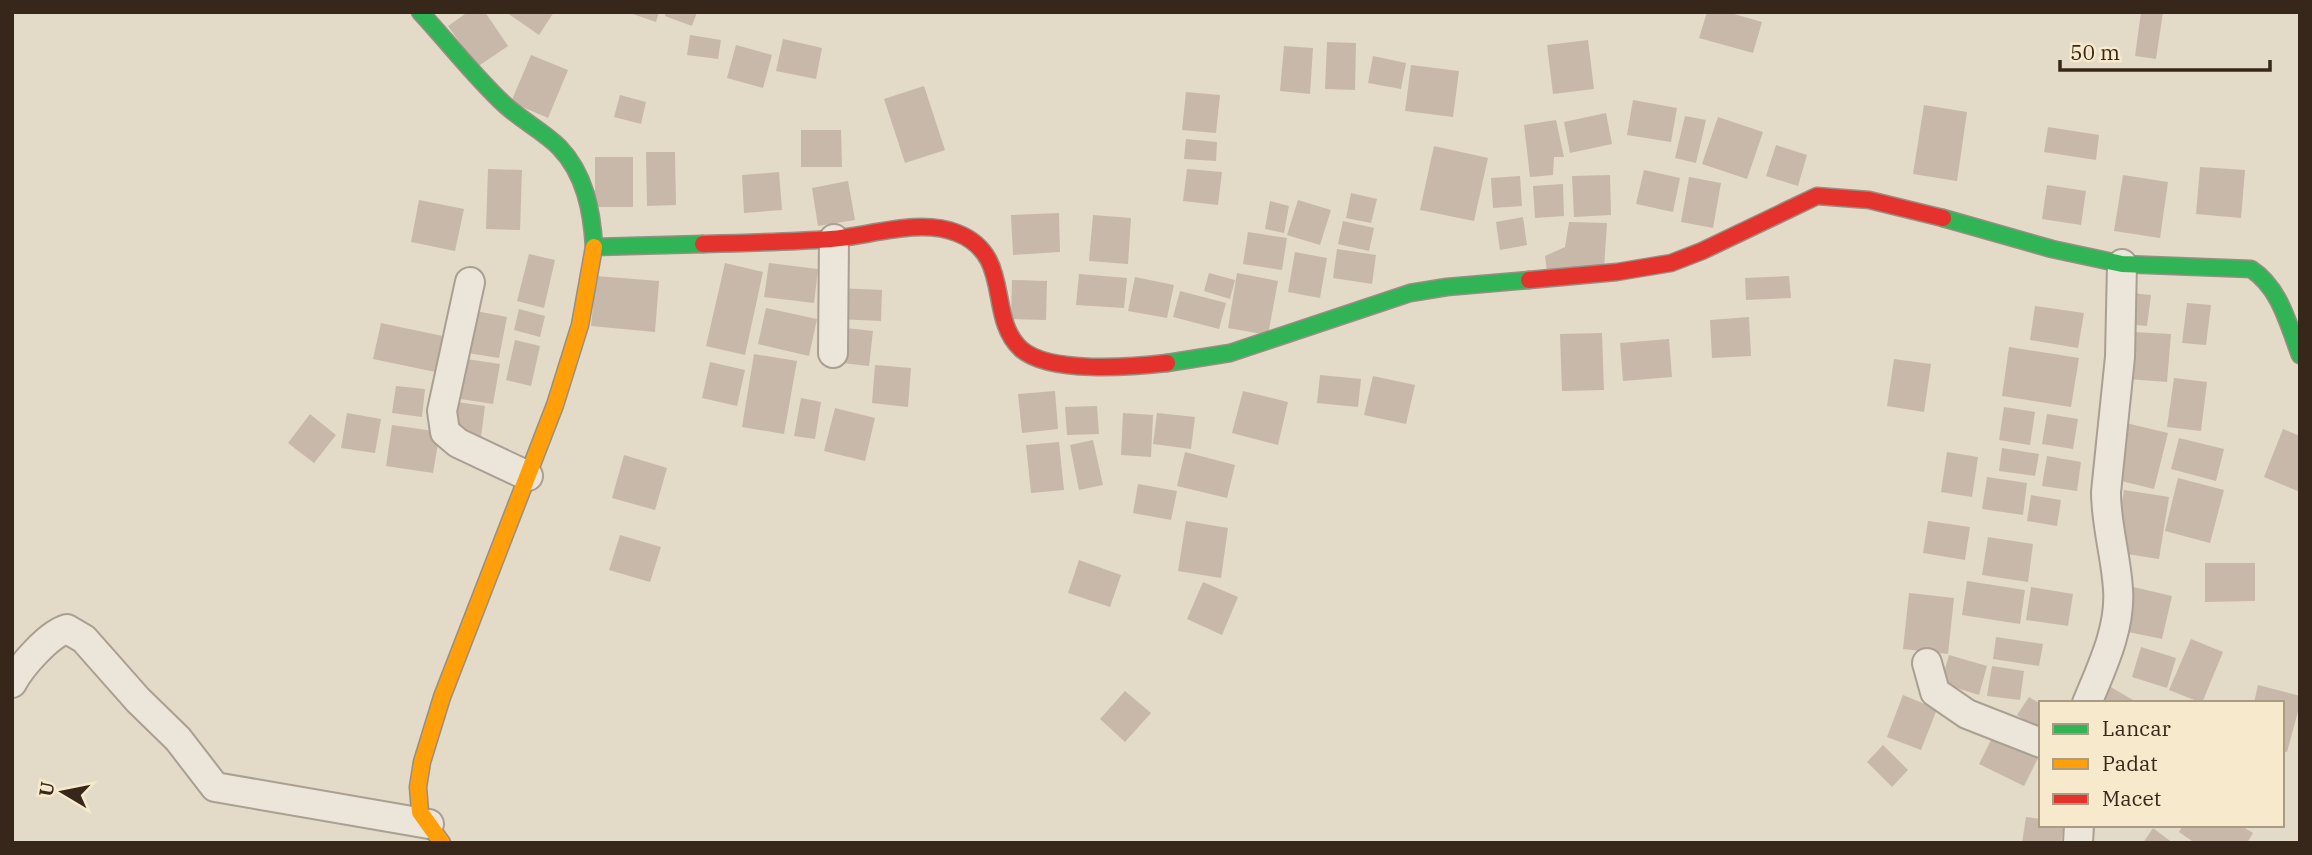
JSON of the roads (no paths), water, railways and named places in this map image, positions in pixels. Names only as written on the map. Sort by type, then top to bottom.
[{"type":"street","points":[[420,12],[504,104],[559,147],[571,163],[579,175],[587,197],[594,247],[580,325],[555,405],[442,697],[422,762],[418,802],[420,812],[436,834]]},
{"type":"street","points":[[594,247],[834,239],[923,229],[952,231],[976,241],[991,264],[1010,331],[1023,351],[1042,362],[1056,365],[1102,366],[1204,359],[1230,353],[1410,293],[1447,286],[1588,276],[1671,263],[1702,251],[1816,196],[1835,196],[1913,209],[2052,249],[2122,264],[2237,268],[2257,272],[2272,285],[2300,355]]},
{"type":"street","points":[[833,353],[834,239]]},
{"type":"street","points":[[2088,701],[2114,633],[2119,592],[2106,513],[2106,492],[2120,357],[2122,264]]},
{"type":"street","points":[[470,282],[442,411],[445,432],[458,443],[528,476]]},
{"type":"street","points":[[12,683],[25,663],[57,634],[65,629],[70,630],[85,639],[138,700],[178,739],[215,787],[436,834]]},
{"type":"street","points":[[1927,663],[1935,692],[1967,714],[2039,742]]}]
